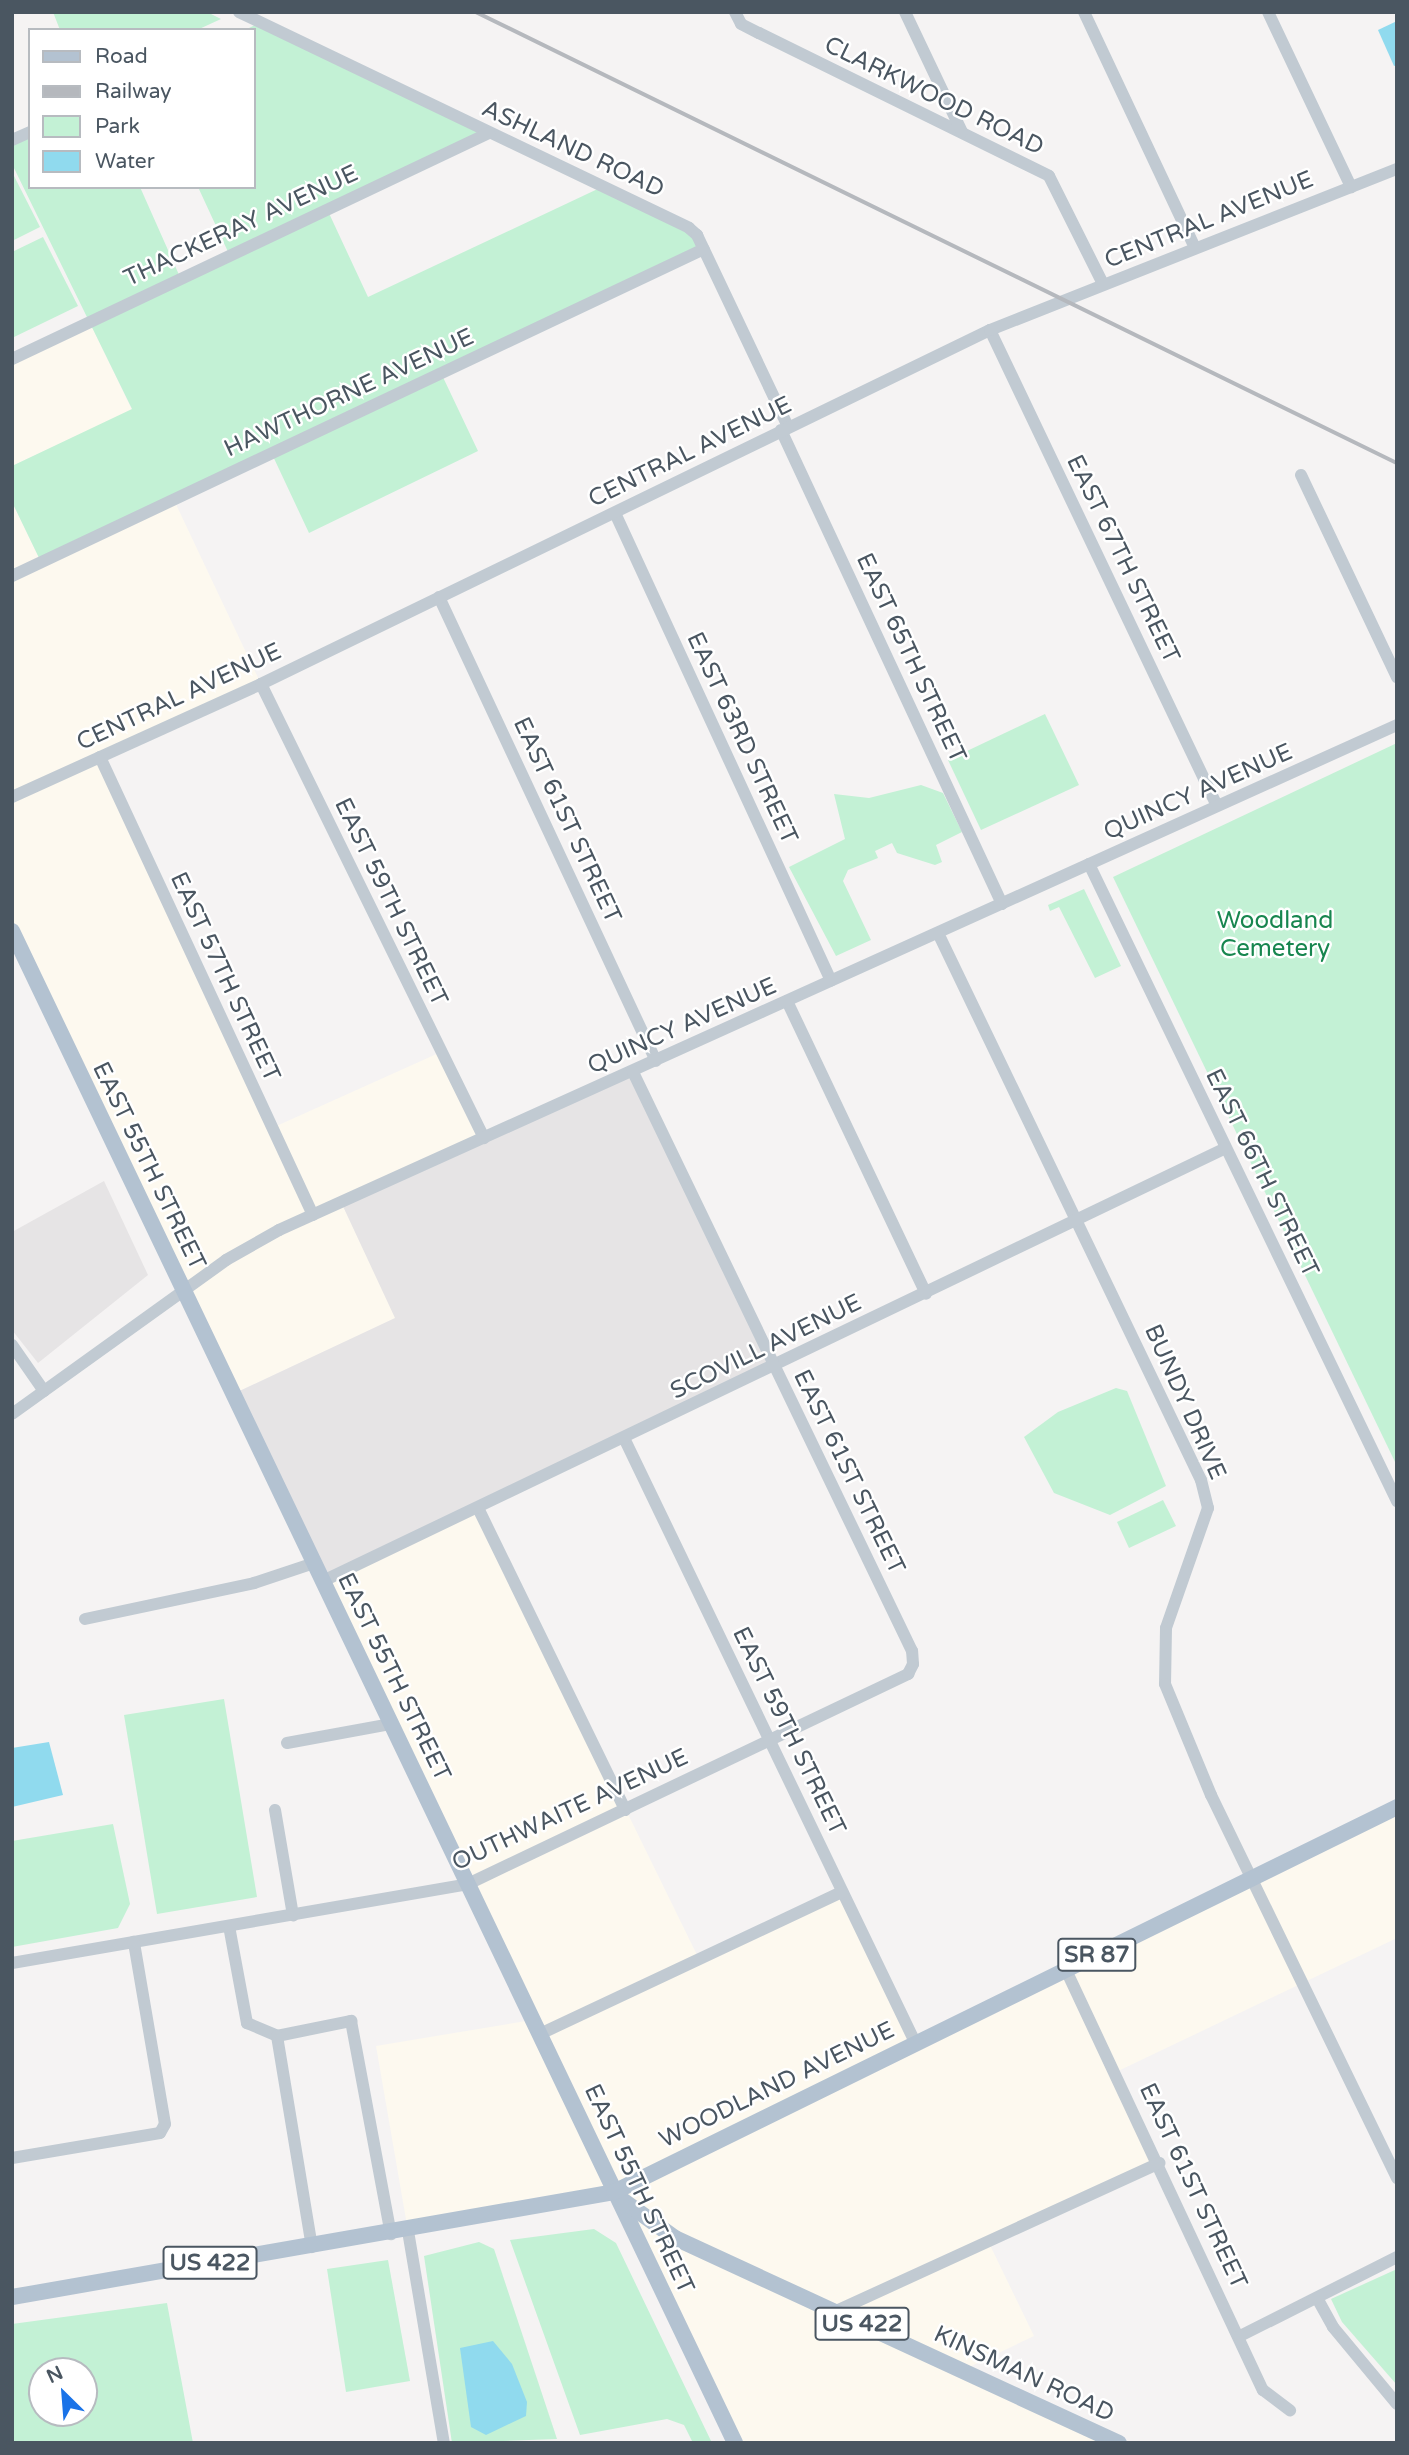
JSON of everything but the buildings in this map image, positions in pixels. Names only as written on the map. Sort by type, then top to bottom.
[{"type":"main road","name":"EAST 55TH STREET","points":[[13,934],[735,2443]]},
{"type":"main road","name":"WOODLAND AVENUE","points":[[12,2297],[399,2233],[614,2192],[1397,1807]]},
{"type":"main road","name":"KINSMAN ROAD","points":[[614,2192],[642,2218],[675,2238],[1119,2443]]},
{"type":"street","name":"ASHLAND ROAD","points":[[239,12],[689,228],[704,249],[785,428]]},
{"type":"street","name":"CLARKWOOD ROAD","points":[[735,12],[741,24],[962,132],[1056,184],[1103,284]]},
{"type":"street","points":[[905,12],[962,132]]},
{"type":"street","points":[[1084,12],[1195,248]]},
{"type":"street","points":[[1268,12],[1351,187]]},
{"type":"street","points":[[248,28],[259,23]]},
{"type":"street","points":[[12,140],[28,133]]},
{"type":"street","name":"THACKERAY AVENUE","points":[[12,359],[489,133]]},
{"type":"street","name":"CENTRAL AVENUE","points":[[12,797],[261,684],[990,330],[1397,169]]},
{"type":"street","name":"HAWTHORNE AVENUE","points":[[12,576],[704,249]]},
{"type":"street","name":"EAST 67TH STREET","points":[[990,330],[1217,806]]},
{"type":"street","name":"EAST 65TH STREET","points":[[785,428],[1002,904]]},
{"type":"street","points":[[1301,475],[1397,677]]},
{"type":"street","name":"EAST 63RD STREET","points":[[615,513],[831,981]]},
{"type":"street","name":"EAST 61ST STREET","points":[[439,597],[656,1061]]},
{"type":"street","name":"EAST 59TH STREET","points":[[261,684],[484,1138]]},
{"type":"street","name":"QUINCY AVENUE","points":[[12,1414],[252,1243],[1397,725]]},
{"type":"street","name":"EAST 57TH STREET","points":[[100,757],[313,1215]]},
{"type":"street","name":"EAST 66TH STREET","points":[[1089,864],[1397,1501]]},
{"type":"street","name":"BUNDY DRIVE","points":[[938,933],[1201,1480],[1208,1508],[1166,1628],[1165,1684],[1182,1731],[1252,1879]]},
{"type":"street","points":[[787,1002],[926,1294]]},
{"type":"street","name":"EAST 61ST STREET","points":[[633,1072],[912,1651],[913,1664]]},
{"type":"street","name":"SCOVILL AVENUE","points":[[323,1581],[775,1367],[1226,1148]]},
{"type":"street","points":[[12,1345],[44,1391]]},
{"type":"street","name":"EAST 59TH STREET","points":[[624,1438],[915,2042]]},
{"type":"street","points":[[478,1508],[625,1810]]},
{"type":"street","points":[[85,1619],[254,1583],[314,1563]]},
{"type":"street","name":"OUTHWAITE AVENUE","points":[[12,1963],[468,1884],[908,1674],[913,1664]]},
{"type":"street","points":[[287,1743],[391,1724]]},
{"type":"street","points":[[275,1810],[293,1915]]},
{"type":"street","points":[[1252,1879],[1397,2178]]},
{"type":"street","points":[[540,2034],[842,1892]]},
{"type":"street","points":[[229,1926],[241,2011],[257,2030],[277,2036],[352,2021],[444,2443]]},
{"type":"street","points":[[12,2158],[160,2133],[165,2124],[134,1941]]},
{"type":"street","name":"EAST 61ST STREET","points":[[1066,1970],[1160,2163],[1263,2390],[1290,2410]]},
{"type":"street","points":[[277,2036],[312,2247]]},
{"type":"street","points":[[834,2312],[1160,2163]]},
{"type":"street","points":[[1240,2336],[1397,2257]]},
{"type":"street","points":[[1317,2298],[1333,2327],[1397,2404]]},
{"type":"shaded area","points":[[89,321],[132,410],[12,466],[12,359]]},
{"type":"shaded area","points":[[173,498],[261,684],[100,756],[272,1128],[441,1052],[484,1138],[341,1202],[396,1318],[233,1394],[12,931],[12,502],[41,562]]},
{"type":"shaded area","points":[[633,1072],[775,1367],[323,1581],[233,1394],[395,1318],[341,1202]]},
{"type":"shaded area","points":[[104,1181],[148,1275],[38,1363],[12,1330],[12,1232]]},
{"type":"shaded area","points":[[478,1508],[699,1959],[842,1892],[916,2042],[1397,1807],[1397,1938],[1116,2072],[1160,2163],[988,2241],[1034,2336],[963,2370],[1119,2443],[735,2443],[614,2192],[408,2231],[376,2046],[532,2020],[323,1581]]},
{"type":"green space","points":[[53,12],[207,12],[221,19],[201,28],[59,28]]},
{"type":"green space","points":[[259,23],[489,133],[327,209],[368,297],[604,186],[689,228],[704,249],[441,373],[478,451],[309,533],[271,452],[41,562],[12,502],[12,466],[132,409],[12,164],[12,140],[28,133],[28,189],[141,189],[180,277],[229,254],[199,189],[256,189],[256,28],[249,28]]},
{"type":"green space","points":[[12,172],[40,227],[12,241]]},
{"type":"green space","points":[[43,237],[78,306],[12,338],[12,252]]},
{"type":"green space","points":[[1045,714],[1079,785],[981,830],[948,760]]},
{"type":"green space","name":"Woodland Cemetery","points":[[1397,743],[1397,1466],[1113,877]]},
{"type":"green space","points":[[921,785],[943,793],[962,832],[936,845],[942,862],[935,865],[897,853],[892,843],[875,851],[878,858],[848,870],[843,881],[871,940],[836,956],[789,867],[845,839],[834,794],[869,798]]},
{"type":"green space","points":[[1084,889],[1121,966],[1095,978],[1059,907],[1050,911],[1048,905]]},
{"type":"green space","points":[[1116,1388],[1127,1391],[1166,1486],[1110,1515],[1054,1493],[1024,1437],[1058,1412]]},
{"type":"green space","points":[[1163,1500],[1176,1526],[1129,1548],[1117,1522]]},
{"type":"green space","points":[[224,1699],[257,1897],[157,1914],[124,1715]]},
{"type":"green space","points":[[113,1824],[130,1904],[118,1928],[12,1947],[12,1841]]},
{"type":"green space","points":[[594,2229],[616,2243],[712,2443],[693,2443],[684,2425],[667,2419],[580,2435],[510,2240]]},
{"type":"green space","points":[[479,2242],[494,2249],[557,2439],[452,2443],[424,2256]]},
{"type":"green space","points":[[388,2260],[410,2381],[346,2392],[327,2269]]},
{"type":"green space","points":[[1397,2269],[1397,2385],[1342,2322],[1331,2299]]},
{"type":"green space","points":[[167,2303],[193,2443],[12,2443],[12,2324]]},
{"type":"water","points":[[1397,21],[1397,65],[1394,66],[1378,30]]},
{"type":"water","points":[[49,1742],[63,1795],[12,1807],[12,1748]]},
{"type":"water","points":[[493,2341],[512,2364],[527,2402],[526,2416],[486,2435],[471,2427],[460,2348]]},
{"type":"railway","points":[[476,12],[1397,463]]}]
